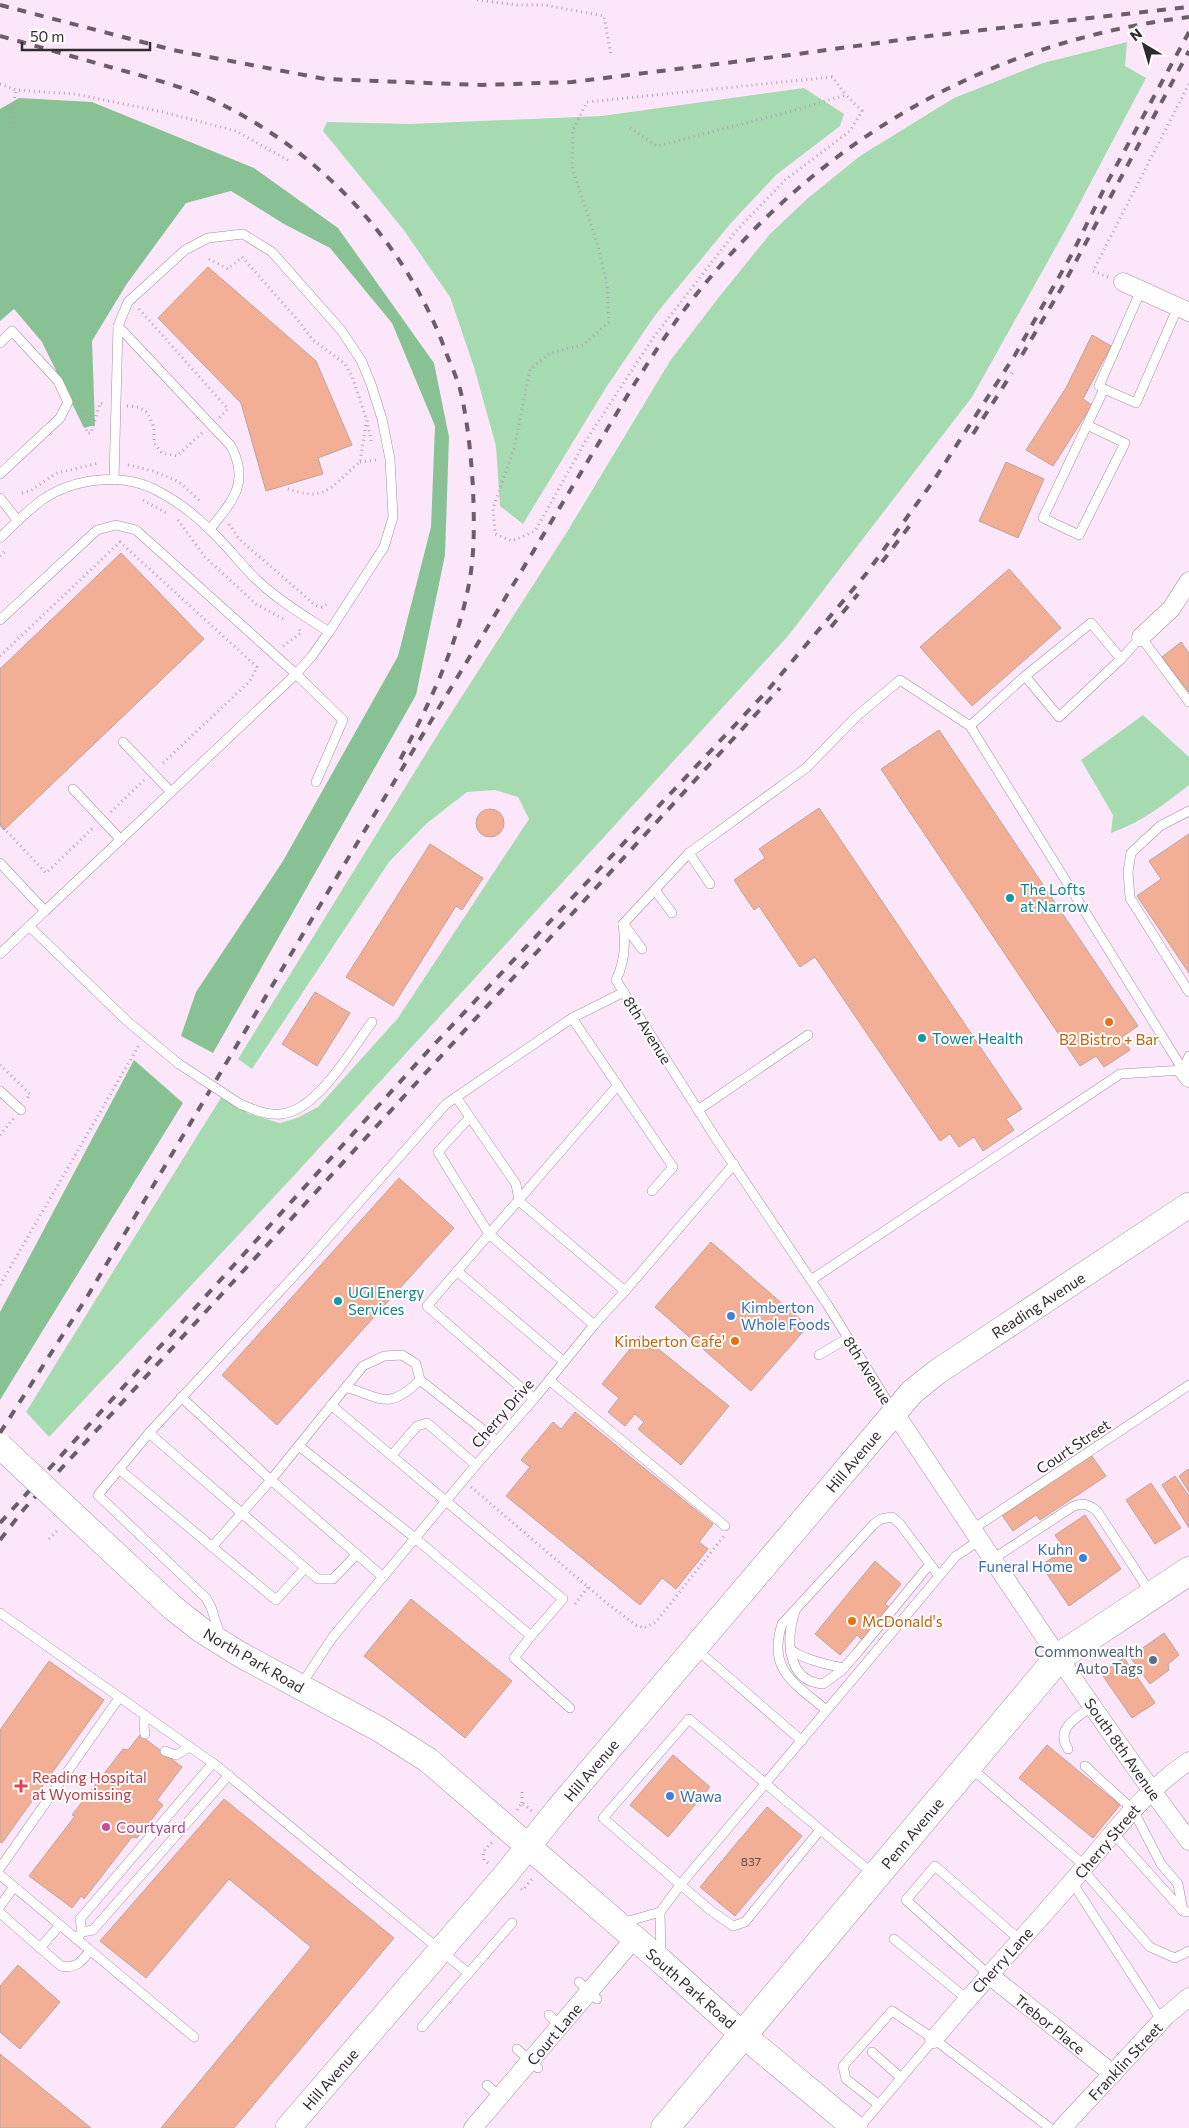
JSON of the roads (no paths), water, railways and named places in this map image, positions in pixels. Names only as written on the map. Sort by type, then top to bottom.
[{"type":"main road","name":"Penn Avenue","points":[[665,2128],[1059,1657],[1189,1571]]},
{"type":"street","points":[[1123,282],[1184,309]]},
{"type":"street","points":[[1141,637],[1171,609],[1189,581]]},
{"type":"street","name":"Reading Avenue","points":[[894,1412],[912,1392],[937,1372],[1189,1205]]},
{"type":"street","name":"8th Avenue","points":[[894,1412],[1059,1657]]},
{"type":"street","name":"Hill Avenue","points":[[288,2128],[441,1950],[694,1647],[894,1412]]},
{"type":"street","name":"North Park Road","points":[[0,1446],[172,1607],[201,1630],[249,1660],[415,1750],[528,1846]]},
{"type":"street","name":"South 8th Avenue","points":[[1059,1657],[1151,1791],[1189,1841]]},
{"type":"street","name":"Cherry Street","points":[[1079,1872],[1151,1791],[1164,1778],[1189,1761]]},
{"type":"street","name":"South Park Road","points":[[528,1846],[743,2035],[855,2128]]},
{"type":"street","name":"Cherry Lane","points":[[934,2039],[988,1974],[1079,1872]]},
{"type":"street","name":"Court Lane","points":[[473,2128],[494,2091],[529,2059],[588,1991],[626,1932]]},
{"type":"street","name":"Trebor Place","points":[[988,1974],[1113,2074]]},
{"type":"street","name":"Franklin Street","points":[[1062,2127],[1162,2021],[1189,1996]]},
{"type":"lane","points":[[0,954],[296,674],[329,632],[384,548],[393,517],[390,460],[382,419],[361,360],[341,330],[272,252],[243,234],[208,238],[185,250],[128,302],[118,326],[114,480]]},
{"type":"lane","points":[[1141,290],[1099,386],[1104,389],[1136,403],[1184,309]]},
{"type":"lane","points":[[118,326],[212,425],[231,446],[237,457],[239,473],[238,490],[229,506],[210,529]]},
{"type":"lane","points":[[0,342],[12,331],[58,381],[68,402],[60,418],[0,474]]},
{"type":"lane","points":[[1087,425],[1125,443],[1079,535],[1043,518],[1104,389]]},
{"type":"lane","points":[[0,538],[42,500],[65,488],[88,481],[114,480],[134,482],[153,488],[171,498],[210,529],[260,583],[285,603],[329,632]]},
{"type":"lane","points":[[0,498],[18,521]]},
{"type":"lane","points":[[0,620],[97,530],[116,525],[136,530],[296,674],[343,720],[316,782]]},
{"type":"lane","points":[[970,726],[1025,676],[1091,623],[1121,659]]},
{"type":"lane","points":[[1025,676],[1059,717],[1121,659],[1141,637],[1189,702]]},
{"type":"lane","points":[[642,949],[623,924],[689,853],[806,768],[857,716],[900,680],[970,726],[1187,1068],[1120,1074],[811,1280]]},
{"type":"lane","points":[[124,742],[171,792]]},
{"type":"lane","points":[[73,789],[121,840]]},
{"type":"lane","points":[[1189,811],[1160,826],[1130,853],[1128,872],[1130,898],[1189,992]]},
{"type":"lane","points":[[689,853],[710,884]]},
{"type":"lane","points":[[0,863],[45,911]]},
{"type":"lane","points":[[655,890],[672,914]]},
{"type":"lane","name":"8th Avenue","points":[[623,924],[626,939],[623,966],[616,980],[698,1110],[811,1280],[894,1412]]},
{"type":"lane","points":[[29,926],[144,1036],[179,1064],[240,1104],[260,1112],[280,1115],[295,1111],[310,1102],[330,1080],[372,1022]]},
{"type":"lane","points":[[223,1642],[206,1598],[98,1495],[181,1397],[304,1265],[446,1104],[572,1018],[624,992]]},
{"type":"lane","points":[[572,1018],[673,1167],[652,1191]]},
{"type":"lane","points":[[698,1110],[808,1035]]},
{"type":"lane","points":[[534,1399],[427,1306],[618,1085]]},
{"type":"lane","points":[[0,1091],[21,1110]]},
{"type":"lane","points":[[456,1097],[516,1184],[519,1201],[625,1291]]},
{"type":"lane","points":[[469,1118],[438,1152],[489,1234],[594,1325]]},
{"type":"lane","name":"Cherry Drive","points":[[300,1687],[332,1638],[476,1464],[534,1399],[563,1361],[734,1164]]},
{"type":"lane","points":[[457,1271],[563,1361]]},
{"type":"lane","points":[[819,1354],[848,1338]]},
{"type":"lane","points":[[212,1547],[271,1480],[363,1366],[384,1356],[402,1355],[416,1364],[420,1380],[497,1441]]},
{"type":"lane","points":[[346,1387],[383,1399],[397,1399],[420,1380]]},
{"type":"lane","points":[[549,1380],[725,1526]]},
{"type":"lane","name":"Court Street","points":[[660,1912],[681,1884],[826,1710],[956,1556],[977,1534],[1189,1385]]},
{"type":"lane","points":[[181,1397],[271,1480],[383,1577]]},
{"type":"lane","points":[[331,1405],[563,1599],[514,1658],[570,1708]]},
{"type":"lane","points":[[392,1455],[417,1426],[427,1423],[476,1464]]},
{"type":"lane","points":[[149,1433],[318,1579],[333,1579],[356,1554]]},
{"type":"lane","points":[[299,1446],[415,1538],[531,1636]]},
{"type":"lane","points":[[119,1468],[276,1600],[305,1568]]},
{"type":"lane","points":[[993,1559],[1072,1507],[1080,1503],[1088,1504],[1097,1511],[1152,1595]]},
{"type":"lane","points":[[826,1710],[790,1679],[783,1669],[778,1656],[776,1642],[782,1624],[874,1524],[881,1519],[892,1517],[900,1524],[939,1576]]},
{"type":"lane","points":[[796,1609],[790,1627],[790,1650],[798,1671],[817,1684],[823,1684],[830,1681],[844,1668],[930,1564]]},
{"type":"lane","points":[[0,1613],[213,1763],[468,1973]]},
{"type":"lane","points":[[694,1647],[802,1741]]},
{"type":"lane","points":[[790,1650],[818,1663],[844,1668]]},
{"type":"lane","points":[[0,1868],[119,1698]]},
{"type":"lane","points":[[1068,1749],[1064,1743],[1065,1730],[1070,1722],[1093,1706]]},
{"type":"lane","points":[[145,1734],[146,1716]]},
{"type":"lane","points":[[820,1830],[745,1922],[733,1926],[722,1919],[603,1818],[689,1719],[875,1876]]},
{"type":"lane","points":[[166,1751],[176,1755],[190,1747]]},
{"type":"lane","points":[[79,1936],[80,1919],[213,1763]]},
{"type":"lane","points":[[968,1765],[1079,1872],[1150,1947],[1176,1958],[1189,1951]]},
{"type":"lane","points":[[1085,1766],[1133,1810],[1161,1864],[1178,1884],[1186,1911]]},
{"type":"lane","points":[[79,1936],[93,1930],[228,1775]]},
{"type":"lane","points":[[1113,1833],[1186,1911]]},
{"type":"lane","points":[[988,1974],[906,1900],[935,1866],[1020,1940]]},
{"type":"lane","points":[[1079,1872],[1162,2021]]},
{"type":"lane","points":[[0,1875],[60,1925],[79,1936],[90,1951],[194,2037]]},
{"type":"lane","points":[[0,1906],[14,1887]]},
{"type":"lane","points":[[626,1932],[660,1912],[661,1961]]},
{"type":"lane","points":[[0,1913],[61,1966],[70,1968],[78,1965],[90,1951]]},
{"type":"lane","points":[[422,2027],[512,1923]]},
{"type":"lane","points":[[40,1948],[60,1925]]},
{"type":"lane","points":[[894,1939],[967,1999]]},
{"type":"lane","points":[[878,2104],[846,2079],[843,2066],[892,2010],[1062,2127]]},
{"type":"lane","points":[[859,2128],[900,2077],[934,2039]]},
{"type":"lane","points":[[872,2052],[900,2077]]},
{"type":"railway","points":[[0,5],[173,50],[325,79],[481,85],[572,82],[929,36],[1189,7]]},
{"type":"railway","points":[[0,1433],[87,1297],[347,860],[635,383],[681,314],[731,254],[785,200],[842,153],[904,112],[970,78],[1039,51],[1112,30],[1189,17]]},
{"type":"railway","points":[[0,1523],[428,1051],[767,691],[866,574],[934,480],[1015,355],[1073,252],[1107,183],[1189,32]]},
{"type":"railway","points":[[0,36],[148,77],[187,90],[213,100],[262,127],[330,179],[360,210],[387,243],[411,278],[431,316],[461,393],[471,464],[474,533],[470,578],[459,626],[442,672],[400,760]]},
{"type":"railway","points":[[1022,355],[1061,289],[1189,51]]},
{"type":"railway","points":[[973,434],[1012,373]]},
{"type":"railway","points":[[882,562],[914,520]]},
{"type":"railway","points":[[831,627],[858,594]]},
{"type":"railway","points":[[0,1540],[24,1509],[780,688]]},
{"type":"place","name":"The Lofts at Narrow","points":[[1010,898]]},
{"type":"place","name":"B2 Bistro + Bar","points":[[1109,1022]]},
{"type":"place","name":"Tower Health","points":[[922,1038]]},
{"type":"place","name":"UGI Energy Services","points":[[338,1301]]},
{"type":"place","name":"Kimberton Whole Foods","points":[[731,1316]]},
{"type":"place","name":"Kimberton Cafe'","points":[[735,1341]]},
{"type":"place","name":"Kuhn Funeral Home","points":[[1083,1558]]},
{"type":"place","name":"McDonald's","points":[[852,1621]]},
{"type":"place","name":"Commonwealth Auto Tags","points":[[1153,1660]]},
{"type":"place","name":"Reading Hospital at Wyomissing","points":[[21,1786]]},
{"type":"place","name":"Wawa","points":[[670,1796]]},
{"type":"place","name":"Courtyard","points":[[106,1827]]}]
